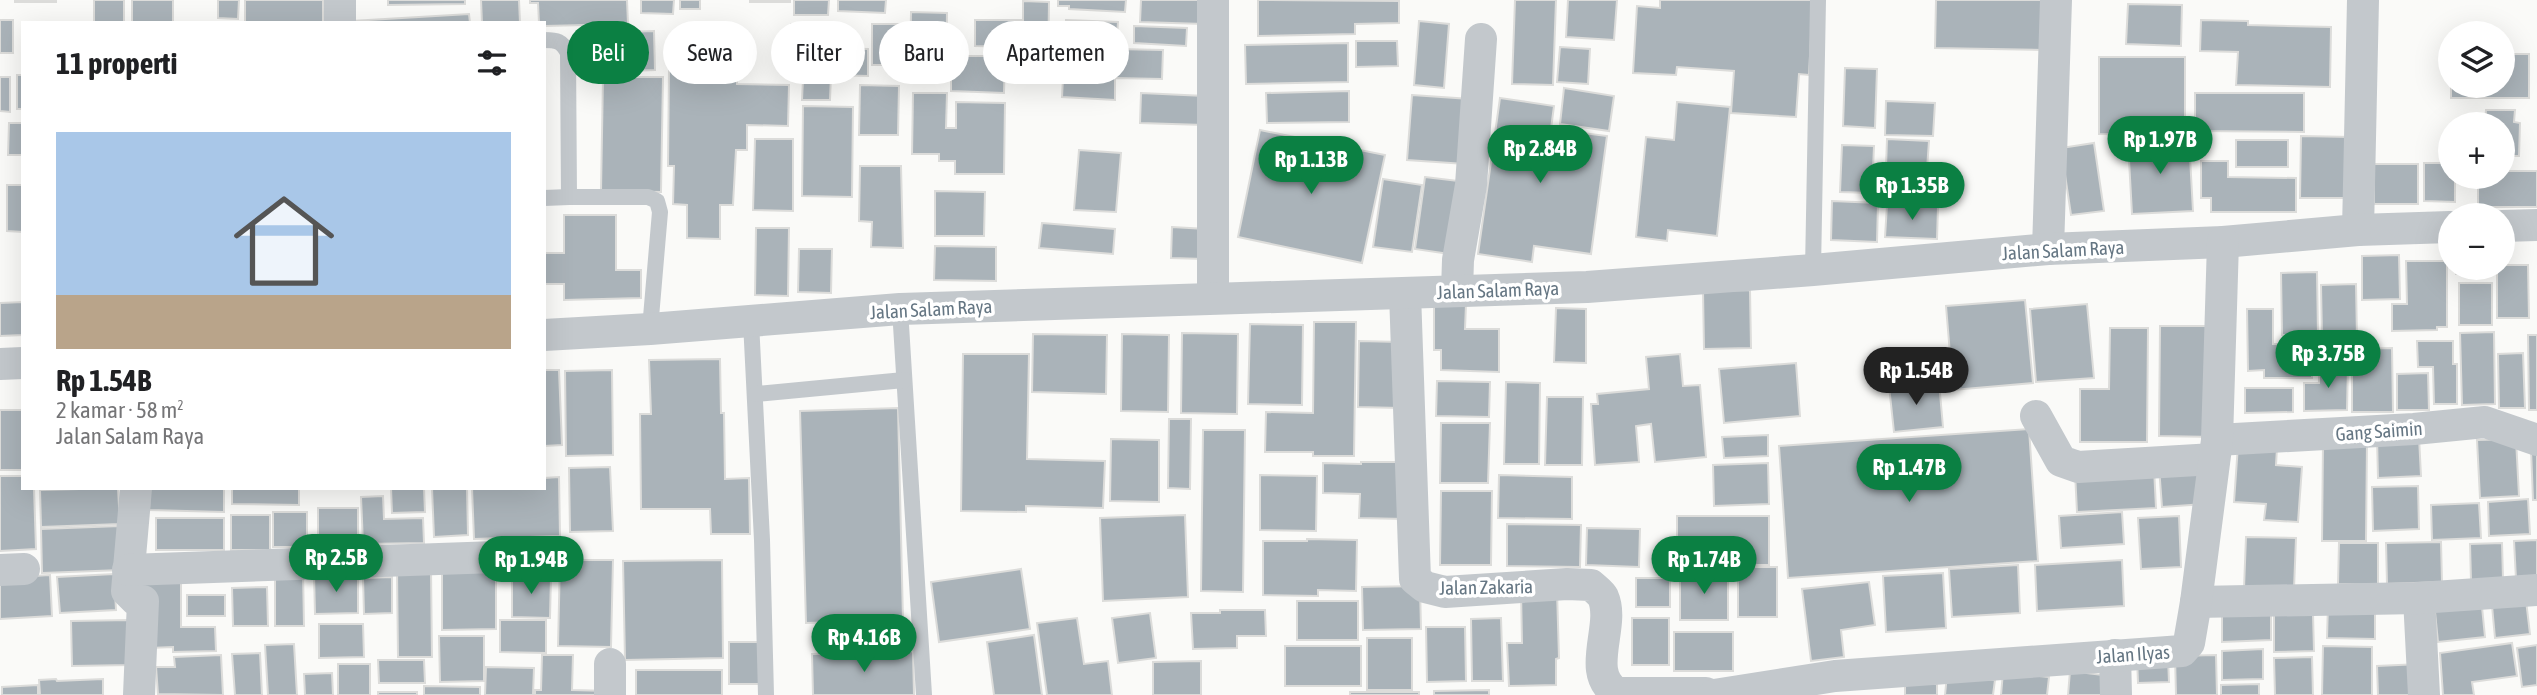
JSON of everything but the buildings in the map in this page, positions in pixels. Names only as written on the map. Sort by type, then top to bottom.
[{"type":"street","points":[[340,0],[340,21]]},
{"type":"street","points":[[1213,0],[1213,297]]},
{"type":"street","points":[[2048,249],[2056,0]]},
{"type":"street","points":[[2358,230],[2363,0]]},
{"type":"street","points":[[1457,291],[1458,260],[1471,185],[1481,39]]},
{"type":"street","points":[[2515,226],[2537,225]]},
{"type":"street","name":"Jalan Salam Raya","points":[[546,335],[900,309],[1587,287],[2048,249],[2223,242],[2358,230],[2438,227]]},
{"type":"street","name":"Jalan Ilyas","points":[[1712,695],[1835,676],[2182,651],[2189,643],[2196,602],[2216,449],[2223,242]]},
{"type":"street","name":"Jalan Zakaria","points":[[1405,293],[1415,579],[1425,587],[1445,592],[1567,583],[1591,585],[1602,597],[1605,616],[1602,673],[1608,687],[1617,693],[1712,695]]},
{"type":"street","points":[[0,364],[21,363]]},
{"type":"street","name":"Gang Saimin","points":[[2036,415],[2061,461],[2078,467],[2216,449],[2485,422],[2537,440]]},
{"type":"street","points":[[136,490],[127,591],[136,600],[143,601],[139,695]]},
{"type":"street","points":[[128,570],[522,556]]},
{"type":"street","points":[[2196,602],[2419,598],[2537,590]]},
{"type":"street","points":[[2419,598],[2424,695]]},
{"type":"street","points":[[2115,655],[2116,695]]},
{"type":"lane","points":[[1813,270],[1818,0]]},
{"type":"lane","points":[[546,40],[556,40],[564,45],[568,53],[569,197]]},
{"type":"lane","points":[[546,198],[648,197],[657,201],[660,212],[650,329]]},
{"type":"lane","points":[[900,309],[924,695]]},
{"type":"lane","points":[[751,322],[757,394],[766,695]]},
{"type":"lane","points":[[757,394],[904,380]]}]
